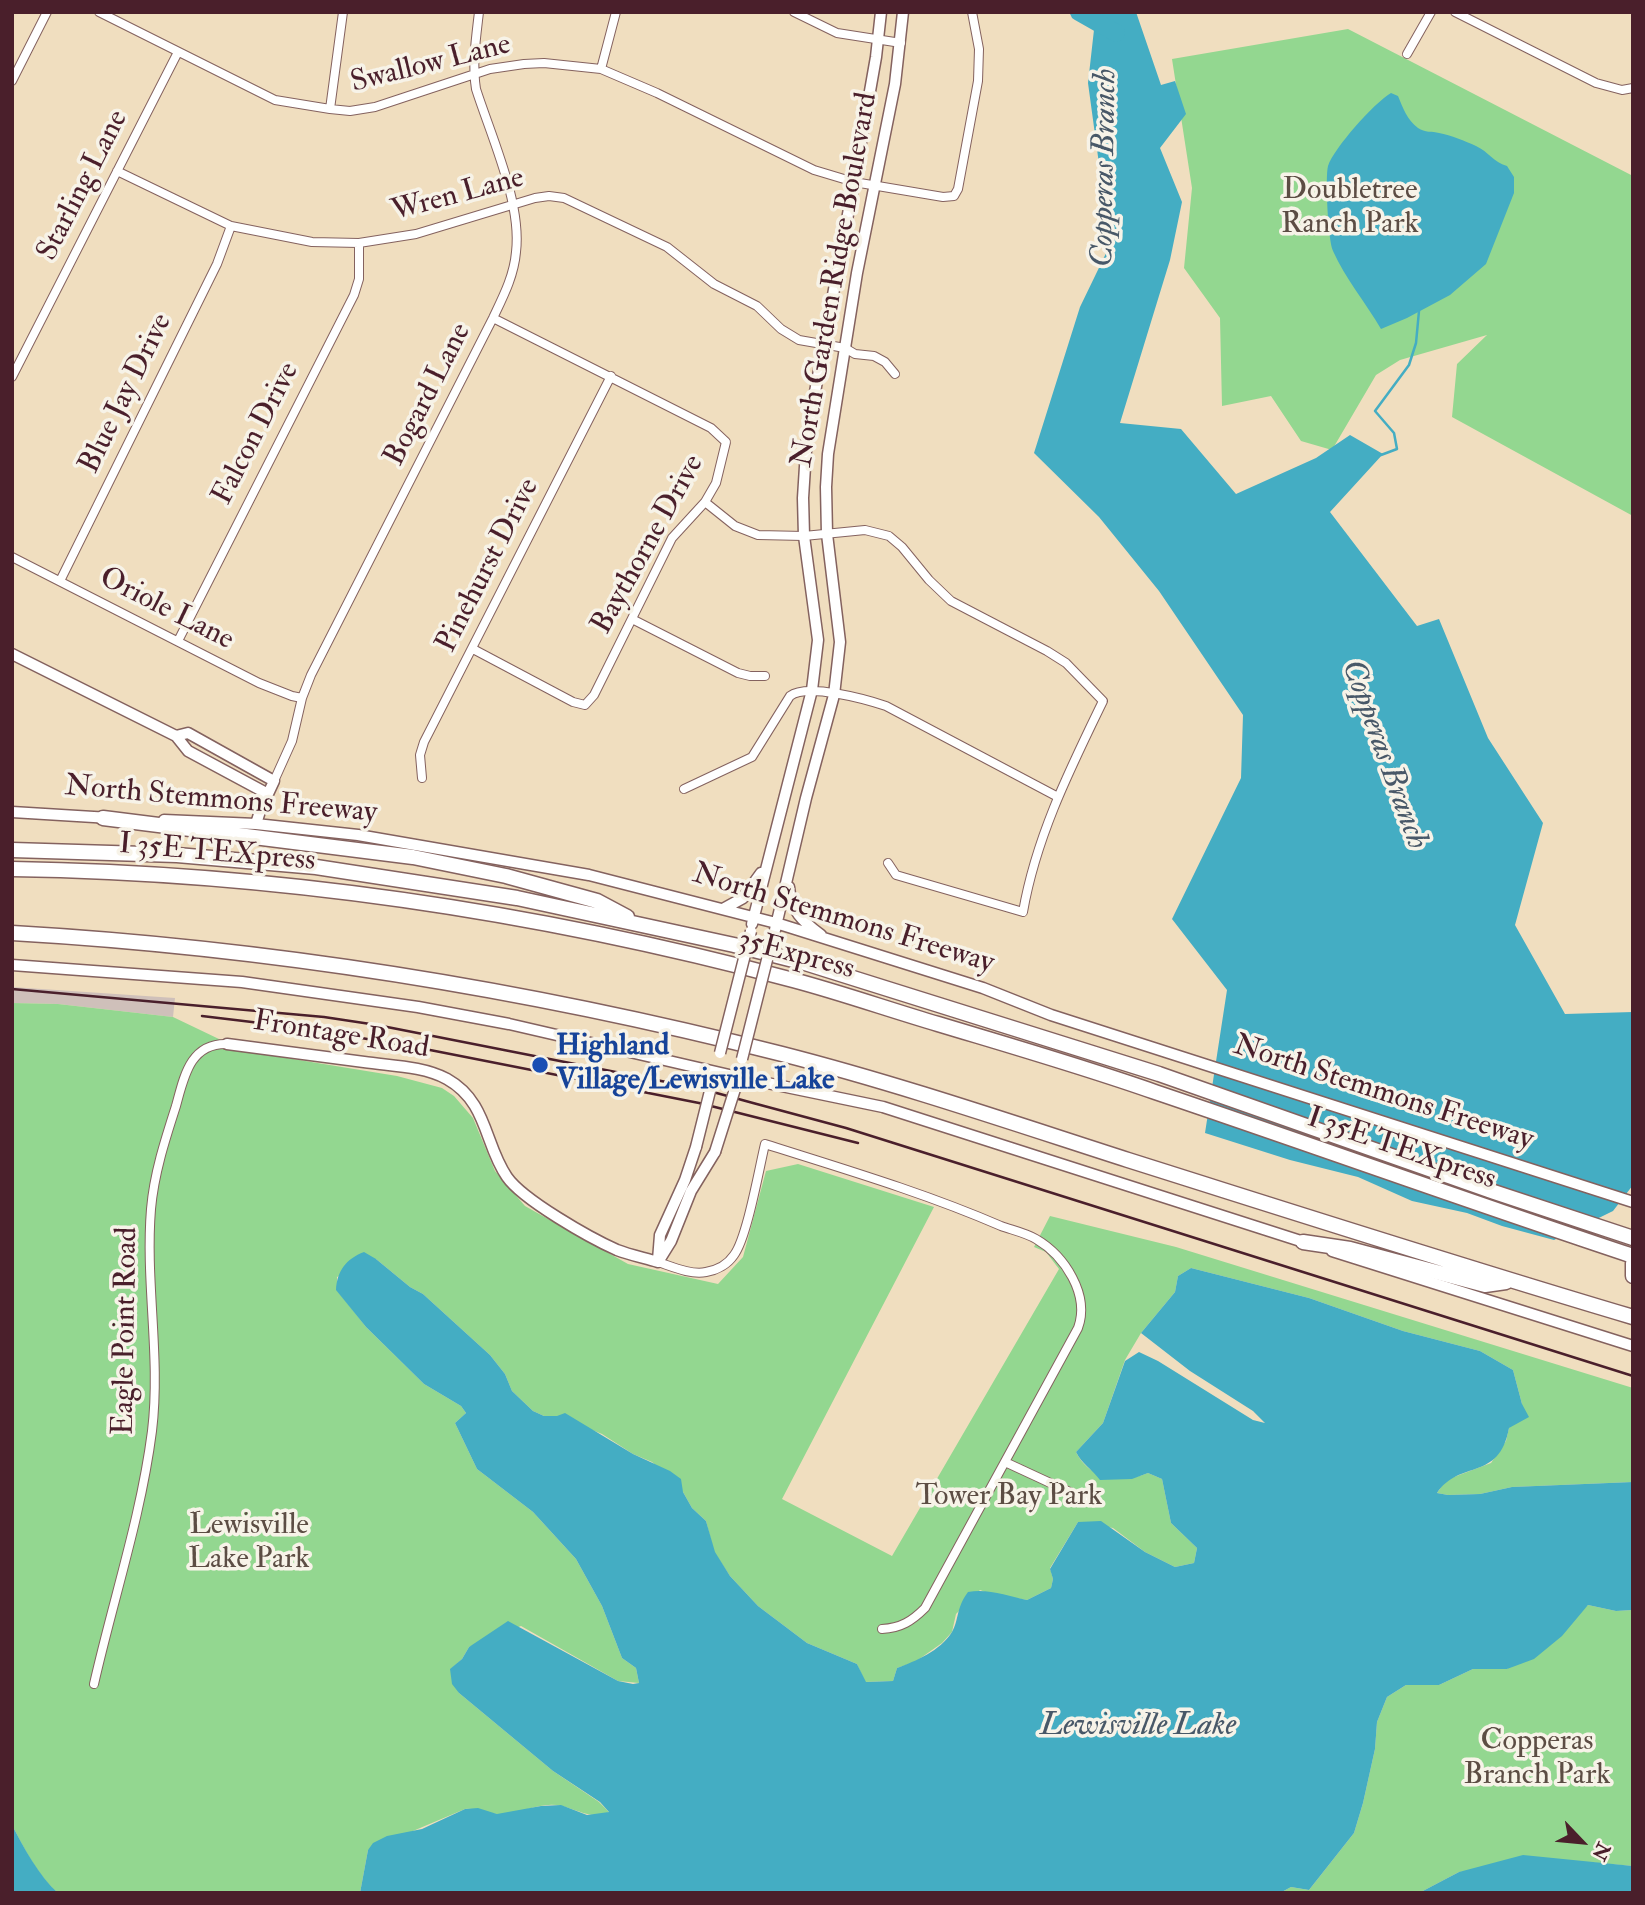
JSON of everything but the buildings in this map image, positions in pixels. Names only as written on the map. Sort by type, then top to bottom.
[{"type":"highway","points":[[103,818],[413,856],[506,876],[597,901],[640,925]]},
{"type":"highway","name":"North Stemmons Freeway","points":[[12,850],[177,855],[304,866],[447,886],[640,925],[805,963],[1159,1074],[1633,1238]]},
{"type":"highway","name":"I 35E TEXpress","points":[[12,869],[78,870],[240,880],[417,902]]},
{"type":"highway","name":"35Express","points":[[417,902],[587,933],[795,981],[1153,1091]]},
{"type":"highway","points":[[12,933],[140,941],[280,957],[490,990],[698,1034],[798,1059],[977,1111],[1510,1281],[1633,1317]]},
{"type":"highway","name":"I 35E TEXpress","points":[[1153,1091],[1488,1209],[1633,1256]]},
{"type":"highway","points":[[1303,1242],[1350,1249],[1485,1285],[1510,1281]]},
{"type":"highway","points":[[1633,1263],[1633,1276]]},
{"type":"main road","name":"North Garden Ridge Boulevard","points":[[658,1262],[660,1235],[685,1180],[696,1147],[812,690],[818,640],[804,536],[803,498],[807,435],[854,182],[881,12]]},
{"type":"main road","name":"North Garden Ridge Boulevard","points":[[658,1262],[671,1241],[691,1191],[715,1152],[735,1089],[834,695],[840,642],[827,534],[825,487],[828,454],[858,273],[877,186],[901,43],[903,12]]},
{"type":"main road","points":[[12,654],[176,736],[188,751],[268,794]]},
{"type":"main road","points":[[176,736],[188,733],[274,780],[256,824]]},
{"type":"main road","name":"North Stemmons Freeway","points":[[12,812],[256,824],[358,835],[589,874],[776,923],[983,988],[1051,1015],[1633,1202]]},
{"type":"main road","points":[[723,909],[743,898],[767,865]]},
{"type":"main road","points":[[788,876],[790,898],[795,913],[825,939]]},
{"type":"main road","points":[[12,965],[242,982],[418,1007],[509,1024],[738,1077],[883,1107],[1633,1346]]},
{"type":"main road","name":"Frontage Road","points":[[227,1044],[409,1068],[448,1080],[477,1107],[486,1124],[501,1168],[519,1191],[610,1246],[658,1262]]},
{"type":"street","points":[[12,81],[47,12]]},
{"type":"street","name":"Swallow Lane","points":[[99,12],[275,100],[330,109],[350,111],[375,107],[490,69],[544,63],[601,69],[657,93],[807,167],[854,182],[943,197],[954,196],[960,179],[978,82],[979,49],[972,12]]},
{"type":"street","points":[[330,109],[343,12]]},
{"type":"street","name":"Bogard Lane","points":[[274,780],[292,741],[302,698],[312,675],[511,278],[516,253],[513,204],[474,76],[479,12]]},
{"type":"street","points":[[601,69],[616,12]]},
{"type":"street","points":[[794,12],[837,33],[901,43]]},
{"type":"street","points":[[1408,54],[1431,12]]},
{"type":"street","points":[[1455,12],[1596,83],[1622,90],[1633,88]]},
{"type":"street","name":"Starling Lane","points":[[12,377],[178,52]]},
{"type":"street","name":"Wren Lane","points":[[117,171],[232,226],[312,242],[359,243],[416,234],[513,204],[549,196],[564,198],[667,247],[714,284],[757,306],[781,329],[799,340],[874,356],[886,362],[895,374]]},
{"type":"street","name":"Blue Jay Drive","points":[[60,581],[217,264],[232,226]]},
{"type":"street","name":"Falcon Drive","points":[[178,641],[354,295],[359,279],[359,243]]},
{"type":"street","points":[[493,318],[611,376]]},
{"type":"street","name":"Baythorne Drive","points":[[473,649],[573,702],[585,705],[594,695],[672,538],[705,502],[716,483],[726,442],[711,428],[611,376]]},
{"type":"street","name":"Pinehurst Drive","points":[[422,778],[420,755],[424,742],[611,376]]},
{"type":"street","points":[[705,502],[746,532],[758,535],[804,536],[865,530],[889,536],[951,601],[1057,657],[1103,701],[1036,851],[1023,912],[897,875],[888,863]]},
{"type":"street","name":"Oriole Lane","points":[[12,557],[271,689],[302,698]]},
{"type":"street","points":[[632,619],[738,673],[765,676]]},
{"type":"street","points":[[684,789],[752,757],[790,696],[795,692],[812,690],[886,706],[1058,797]]},
{"type":"street","name":"Eagle Point Road","points":[[94,1684],[123,1572],[152,1433],[156,1366],[150,1236],[158,1164],[193,1057],[205,1047],[227,1044]]},
{"type":"street","points":[[658,1262],[702,1272],[720,1267],[731,1259],[742,1239],[765,1144],[961,1209],[1037,1240],[1065,1264],[1077,1288],[1082,1317],[1078,1328],[925,1608],[911,1622],[893,1629],[882,1629]]},
{"type":"street","points":[[1005,1462],[1087,1500]]},
{"type":"shaded area","points":[[12,987],[175,998],[173,1017],[58,1004],[12,1003]]},
{"type":"green space","name":"Doubletree Ranch Park","points":[[1348,29],[1633,176],[1633,516],[1452,417],[1457,364],[1487,335],[1400,360],[1376,375],[1332,450],[1301,441],[1271,396],[1222,406],[1220,318],[1184,268],[1192,188],[1172,59]]},
{"type":"green space","name":"Lewisville Lake Park","points":[[12,1003],[58,1004],[173,1017],[244,1051],[397,1076],[442,1088],[454,1096],[473,1118],[495,1171],[525,1206],[628,1264],[718,1284],[743,1257],[766,1171],[798,1164],[934,1207],[782,1499],[892,1556],[1059,1269],[1046,1252],[1034,1247],[1050,1216],[1176,1247],[1633,1388],[1633,1482],[1512,1487],[1480,1494],[1437,1493],[1446,1480],[1491,1463],[1506,1441],[1509,1428],[1522,1404],[1513,1370],[1480,1351],[1403,1331],[1309,1298],[1191,1268],[1178,1276],[1175,1292],[1141,1333],[1125,1360],[1103,1423],[1076,1452],[1089,1469],[1107,1477],[1117,1479],[1148,1473],[1162,1479],[1171,1523],[1197,1548],[1194,1563],[1175,1567],[1145,1552],[1113,1528],[1078,1522],[1050,1568],[1053,1579],[1051,1588],[1027,1600],[980,1590],[956,1614],[952,1632],[942,1643],[915,1662],[897,1668],[893,1681],[865,1682],[857,1664],[807,1643],[758,1606],[730,1576],[714,1552],[706,1521],[692,1508],[683,1492],[652,1462],[633,1454],[602,1434],[557,1416],[544,1416],[533,1411],[512,1391],[505,1374],[490,1355],[423,1294],[410,1287],[376,1259],[337,1277],[337,1290],[366,1327],[424,1384],[461,1406],[466,1413],[455,1423],[477,1469],[533,1512],[576,1559],[602,1606],[622,1658],[636,1668],[639,1683],[618,1681],[521,1626],[469,1647],[462,1659],[451,1669],[459,1693],[553,1771],[599,1802],[609,1812],[591,1815],[554,1805],[505,1814],[465,1809],[368,1850],[360,1893],[58,1893],[38,1870],[12,1825]]},
{"type":"green space","name":"Copperas Branch Park","points":[[1588,1605],[1616,1611],[1633,1610],[1633,1866],[1586,1862],[1459,1872],[1419,1893],[1280,1893],[1291,1887],[1309,1890],[1354,1833],[1375,1749],[1377,1722],[1387,1697],[1406,1685],[1439,1685],[1473,1669],[1507,1669]]},
{"type":"water","points":[[1096,12],[1136,12],[1161,85],[1175,81],[1186,114],[1160,148],[1182,202],[1170,260],[1120,423],[1181,429],[1236,494],[1316,458],[1350,435],[1383,454],[1330,512],[1417,626],[1439,619],[1488,738],[1543,823],[1515,925],[1565,1014],[1633,1012],[1633,1185],[1613,1211],[1554,1240],[1467,1213],[1412,1201],[1358,1177],[1290,1160],[1205,1133],[1227,990],[1172,919],[1241,778],[1243,715],[1159,591],[1099,517],[1034,453],[1080,307],[1110,245],[1088,83]]},
{"type":"water","points":[[1391,93],[1398,96],[1408,118],[1418,128],[1467,142],[1507,166],[1514,177],[1514,193],[1486,264],[1450,295],[1381,329],[1333,251],[1328,222],[1327,172],[1332,158],[1355,126]]},
{"type":"water","name":"Lewisville Lake","points":[[364,1252],[423,1294],[490,1355],[505,1374],[512,1391],[533,1411],[544,1416],[565,1413],[681,1479],[683,1492],[692,1508],[706,1521],[715,1552],[730,1576],[758,1606],[807,1643],[857,1664],[866,1682],[893,1681],[897,1668],[920,1659],[941,1645],[952,1632],[961,1603],[968,1592],[990,1592],[1027,1600],[1051,1588],[1053,1579],[1050,1569],[1078,1522],[1101,1521],[1145,1552],[1175,1567],[1194,1563],[1197,1548],[1171,1523],[1162,1479],[1148,1473],[1132,1479],[1100,1480],[1076,1452],[1103,1423],[1125,1361],[1139,1352],[1253,1420],[1265,1423],[1253,1411],[1190,1371],[1141,1333],[1175,1292],[1178,1276],[1191,1268],[1309,1298],[1403,1331],[1480,1351],[1513,1370],[1522,1404],[1529,1417],[1509,1428],[1504,1445],[1497,1456],[1478,1468],[1457,1476],[1437,1493],[1480,1494],[1512,1487],[1633,1482],[1633,1610],[1616,1611],[1588,1605],[1562,1636],[1534,1659],[1507,1669],[1473,1669],[1439,1685],[1406,1685],[1387,1697],[1377,1722],[1375,1749],[1354,1833],[1309,1890],[1291,1887],[1280,1893],[360,1893],[368,1850],[373,1843],[387,1836],[422,1829],[465,1809],[478,1808],[497,1814],[561,1805],[587,1815],[609,1812],[600,1802],[553,1771],[459,1693],[452,1684],[450,1669],[462,1659],[469,1647],[508,1621],[618,1681],[639,1683],[636,1668],[622,1658],[602,1606],[576,1559],[533,1512],[477,1469],[455,1423],[466,1413],[461,1406],[424,1384],[366,1327],[336,1290],[338,1277],[344,1266]]},
{"type":"water","points":[[12,1825],[38,1870],[58,1893],[12,1893]]},
{"type":"water","points":[[1523,1855],[1633,1866],[1633,1893],[1419,1893],[1459,1872]]},
{"type":"waterway","name":"Copperas Branch","points":[[1079,12],[1116,33]]},
{"type":"waterway","points":[[1381,455],[1397,449],[1394,433],[1375,411],[1409,365],[1416,343],[1419,311]]},
{"type":"railway","points":[[12,989],[324,1017],[702,1089],[846,1128],[1633,1376]]},
{"type":"railway","points":[[202,1016],[310,1029],[430,1050],[699,1103],[858,1143]]},
{"type":"place","name":"Highland Village/Lewisville Lake","points":[[540,1065]]},
{"type":"park label","name":"Tower Bay Park","points":[[1009,1498]]}]
